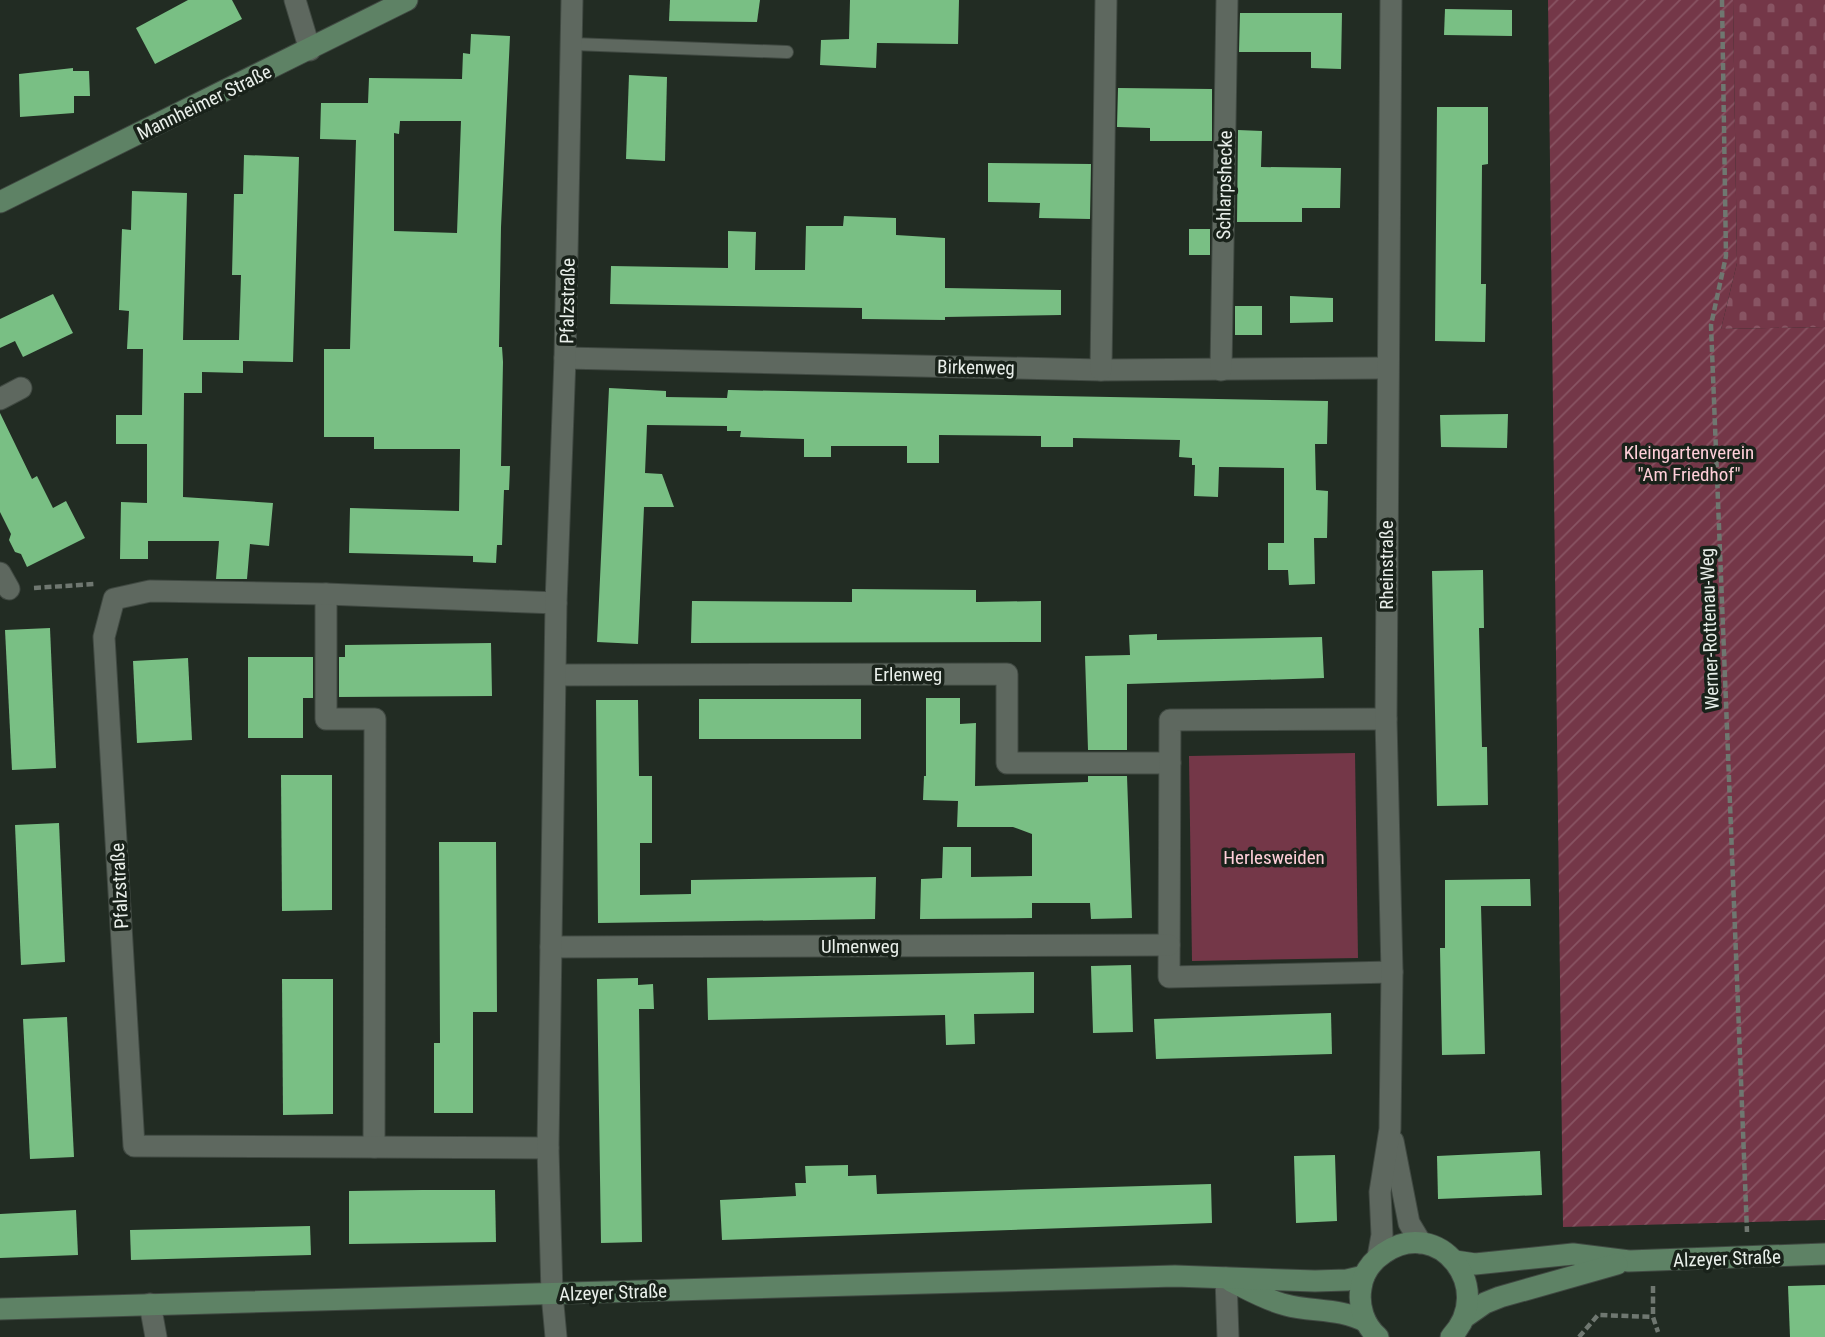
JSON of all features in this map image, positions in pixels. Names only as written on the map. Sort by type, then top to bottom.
[{"type":"main road","name":"Mannheimer Straße","points":[[0,202],[407,0]]},
{"type":"main road","points":[[1372,1329],[1360,1299],[1364,1276],[1378,1256],[1398,1245],[1421,1243],[1445,1252],[1462,1271],[1468,1293],[1465,1317],[1451,1337]]},
{"type":"main road","name":"Alzeyer Straße","points":[[1455,1261],[1475,1264],[1573,1254],[1629,1261],[1825,1254]]},
{"type":"main road","name":"Alzeyer Straße","points":[[1465,1317],[1485,1303],[1500,1297],[1629,1261]]},
{"type":"main road","name":"Alzeyer Straße","points":[[0,1309],[1175,1276],[1335,1281],[1364,1276]]},
{"type":"main road","name":"Alzeyer Straße","points":[[1226,1278],[1265,1298],[1288,1306],[1338,1312],[1372,1329]]},
{"type":"street","points":[[295,0],[310,50]]},
{"type":"street","name":"Pfalzstraße","points":[[556,1337],[552,1294],[548,1148],[556,603],[565,358],[572,0]]},
{"type":"street","points":[[1101,370],[1106,0]]},
{"type":"street","name":"Schlarpshecke","points":[[1221,370],[1227,0]]},
{"type":"street","name":"Rheinstraße","points":[[1378,1256],[1382,1235],[1380,1192],[1390,1129],[1392,972],[1386,719],[1391,0]]},
{"type":"street","name":"Birkenweg","points":[[565,358],[1101,370],[1387,368]]},
{"type":"street","points":[[0,399],[20,388]]},
{"type":"street","points":[[114,599],[150,591],[326,594],[556,603]]},
{"type":"street","points":[[326,594],[326,719],[375,719],[374,1147]]},
{"type":"street","name":"Pfalzstraße","points":[[114,599],[104,636],[134,1146],[548,1148]]},
{"type":"street","name":"Erlenweg","points":[[556,675],[1007,674],[1007,763],[1170,763]]},
{"type":"street","points":[[1386,719],[1170,720],[1169,977],[1392,972]]},
{"type":"street","name":"Ulmenweg","points":[[551,947],[1169,945]]},
{"type":"street","name":"Rheinstraße","points":[[1390,1129],[1409,1223],[1421,1243]]},
{"type":"street","points":[[1226,1278],[1228,1337]]},
{"type":"street","points":[[150,1304],[156,1337]]},
{"type":"lane","points":[[573,44],[787,52]]},
{"type":"path","name":"Werner-Rottenau-Weg","points":[[1722,0],[1726,256],[1711,325],[1749,1258]]},
{"type":"path","points":[[5,581],[97,584],[114,599]]},
{"type":"path","points":[[1653,1260],[1653,1317],[1658,1332]]},
{"type":"path","points":[[1579,1337],[1598,1315],[1653,1317]]},
{"type":"green space","name":"Kleingartenverein \"Am Friedhof\"","points":[[1548,0],[1733,0],[1737,263],[1721,329],[1825,327],[1825,1220],[1563,1227]]},
{"type":"green space","points":[[1733,0],[1825,0],[1825,327],[1721,329],[1737,263]]},
{"type":"green space","name":"Herlesweiden","points":[[1355,753],[1358,958],[1192,961],[1189,756]]},
{"type":"building","points":[[188,0],[232,0],[242,19],[155,64],[136,28]]},
{"type":"building","points":[[670,0],[760,0],[757,22],[669,21]]},
{"type":"building","points":[[850,0],[959,0],[958,44],[877,43],[876,68],[820,65],[821,40],[849,39]]},
{"type":"building","points":[[1445,9],[1512,10],[1512,36],[1444,35]]},
{"type":"building","points":[[1240,13],[1342,13],[1341,69],[1311,68],[1311,52],[1239,52]]},
{"type":"building","points":[[471,34],[510,36],[501,227],[499,347],[502,347],[503,362],[501,466],[510,466],[509,490],[504,490],[502,545],[497,545],[496,563],[473,562],[473,556],[349,553],[350,508],[459,511],[460,449],[374,449],[374,437],[324,437],[324,349],[350,349],[356,140],[320,139],[321,103],[368,103],[369,78],[462,79],[463,53],[470,54]],"holes":[[[400,121],[461,121],[457,233],[394,231],[394,133],[399,134]]]},
{"type":"building","points":[[73,68],[73,71],[89,71],[90,96],[74,96],[74,113],[20,117],[19,74]]},
{"type":"building","points":[[629,75],[667,77],[665,161],[626,159]]},
{"type":"building","points":[[1118,88],[1212,89],[1212,141],[1150,141],[1150,128],[1117,127]]},
{"type":"building","points":[[1437,107],[1488,107],[1488,164],[1482,165],[1481,284],[1486,284],[1485,342],[1435,341]]},
{"type":"building","points":[[1238,130],[1262,131],[1261,167],[1341,168],[1340,208],[1302,208],[1302,222],[1237,222]]},
{"type":"building","points":[[244,155],[299,157],[293,362],[243,361],[243,373],[202,372],[202,393],[184,393],[183,497],[273,503],[269,546],[250,544],[247,579],[216,579],[219,541],[148,541],[148,559],[120,559],[121,502],[147,503],[147,444],[116,444],[116,415],[142,415],[143,349],[127,349],[129,311],[119,310],[122,229],[131,230],[132,191],[187,193],[183,340],[239,340],[241,275],[232,275],[234,194],[243,194]]},
{"type":"building","points":[[988,163],[1091,164],[1090,219],[1039,218],[1040,203],[988,202]]},
{"type":"building","points":[[844,216],[896,218],[896,235],[945,238],[945,288],[1061,290],[1061,315],[945,317],[945,320],[862,319],[862,308],[610,304],[611,266],[728,268],[728,231],[756,232],[755,270],[805,270],[806,226],[843,226]]},
{"type":"building","points":[[1189,229],[1210,229],[1210,255],[1189,255]]},
{"type":"building","points":[[53,294],[73,333],[23,357],[15,341],[0,348],[0,319]]},
{"type":"building","points":[[1290,296],[1333,298],[1333,322],[1290,323]]},
{"type":"building","points":[[1235,306],[1262,306],[1262,335],[1235,335]]},
{"type":"building","points":[[609,388],[666,391],[666,397],[727,398],[728,390],[1328,401],[1327,444],[1315,444],[1316,490],[1328,491],[1327,538],[1314,538],[1315,584],[1289,585],[1288,570],[1268,570],[1268,543],[1284,543],[1284,468],[1219,467],[1218,497],[1194,496],[1195,465],[1192,465],[1192,458],[1179,457],[1180,440],[1073,438],[1073,447],[1041,447],[1041,436],[939,435],[939,463],[907,463],[907,446],[831,446],[831,457],[804,457],[804,439],[740,437],[741,431],[727,431],[727,426],[647,425],[645,473],[662,474],[674,507],[644,507],[638,644],[597,642]]},
{"type":"building","points":[[0,413],[32,479],[37,476],[53,508],[66,501],[85,538],[27,567],[21,554],[15,552],[9,540],[11,534],[0,512]]},
{"type":"building","points":[[1508,414],[1507,448],[1441,447],[1440,415]]},
{"type":"building","points":[[1483,570],[1484,628],[1479,628],[1482,747],[1487,747],[1488,805],[1437,806],[1432,571]]},
{"type":"building","points":[[852,589],[976,590],[976,602],[1041,601],[1041,642],[691,643],[692,601],[852,602]]},
{"type":"building","points":[[50,628],[56,768],[12,770],[5,630]]},
{"type":"building","points":[[1157,634],[1157,640],[1322,637],[1324,678],[1127,684],[1127,750],[1088,750],[1085,656],[1130,655],[1129,635]]},
{"type":"building","points":[[491,643],[492,696],[339,697],[339,657],[345,657],[345,645]]},
{"type":"building","points":[[248,657],[313,657],[313,698],[303,698],[303,738],[248,738]]},
{"type":"building","points":[[188,658],[192,740],[137,743],[133,661]]},
{"type":"building","points":[[926,698],[960,698],[960,724],[976,723],[975,786],[1088,782],[1088,776],[1127,776],[1132,918],[1091,919],[1090,903],[1032,903],[1032,918],[920,919],[921,879],[942,878],[943,847],[971,847],[971,877],[1032,876],[1032,834],[1013,827],[957,827],[958,801],[923,800],[926,776]]},
{"type":"building","points":[[699,699],[861,699],[861,739],[699,739]]},
{"type":"building","points":[[596,700],[638,700],[639,776],[652,776],[652,843],[640,843],[640,895],[691,894],[691,880],[876,877],[875,919],[598,923]]},
{"type":"building","points":[[281,775],[332,775],[332,910],[282,911]]},
{"type":"building","points":[[59,823],[65,962],[21,965],[15,825]]},
{"type":"building","points":[[439,842],[496,842],[497,1012],[473,1012],[473,1113],[434,1113],[434,1043],[440,1043]]},
{"type":"building","points":[[1530,879],[1531,906],[1481,906],[1485,1054],[1442,1055],[1440,948],[1445,948],[1445,880]]},
{"type":"building","points":[[1131,965],[1133,1032],[1093,1033],[1091,966]]},
{"type":"building","points":[[1034,972],[1034,1013],[974,1014],[975,1044],[946,1045],[945,1015],[708,1020],[707,978]]},
{"type":"building","points":[[638,978],[638,985],[653,984],[654,1009],[639,1009],[642,1242],[601,1243],[597,979]]},
{"type":"building","points":[[282,979],[333,979],[333,1114],[283,1115]]},
{"type":"building","points":[[1331,1013],[1332,1054],[1156,1059],[1154,1019]]},
{"type":"building","points":[[67,1017],[74,1157],[30,1159],[23,1019]]},
{"type":"building","points":[[1540,1151],[1542,1195],[1438,1199],[1437,1156]]},
{"type":"building","points":[[1335,1155],[1337,1221],[1296,1223],[1294,1156]]},
{"type":"building","points":[[848,1165],[848,1176],[876,1175],[877,1194],[1211,1184],[1212,1223],[722,1240],[720,1200],[796,1196],[795,1183],[806,1183],[805,1166]]},
{"type":"building","points":[[495,1190],[496,1242],[349,1244],[349,1191]]},
{"type":"building","points":[[76,1210],[78,1255],[0,1258],[0,1214]]},
{"type":"building","points":[[310,1226],[311,1255],[131,1260],[130,1230]]},
{"type":"building","points":[[1825,1285],[1825,1337],[1790,1337],[1788,1286]]}]
